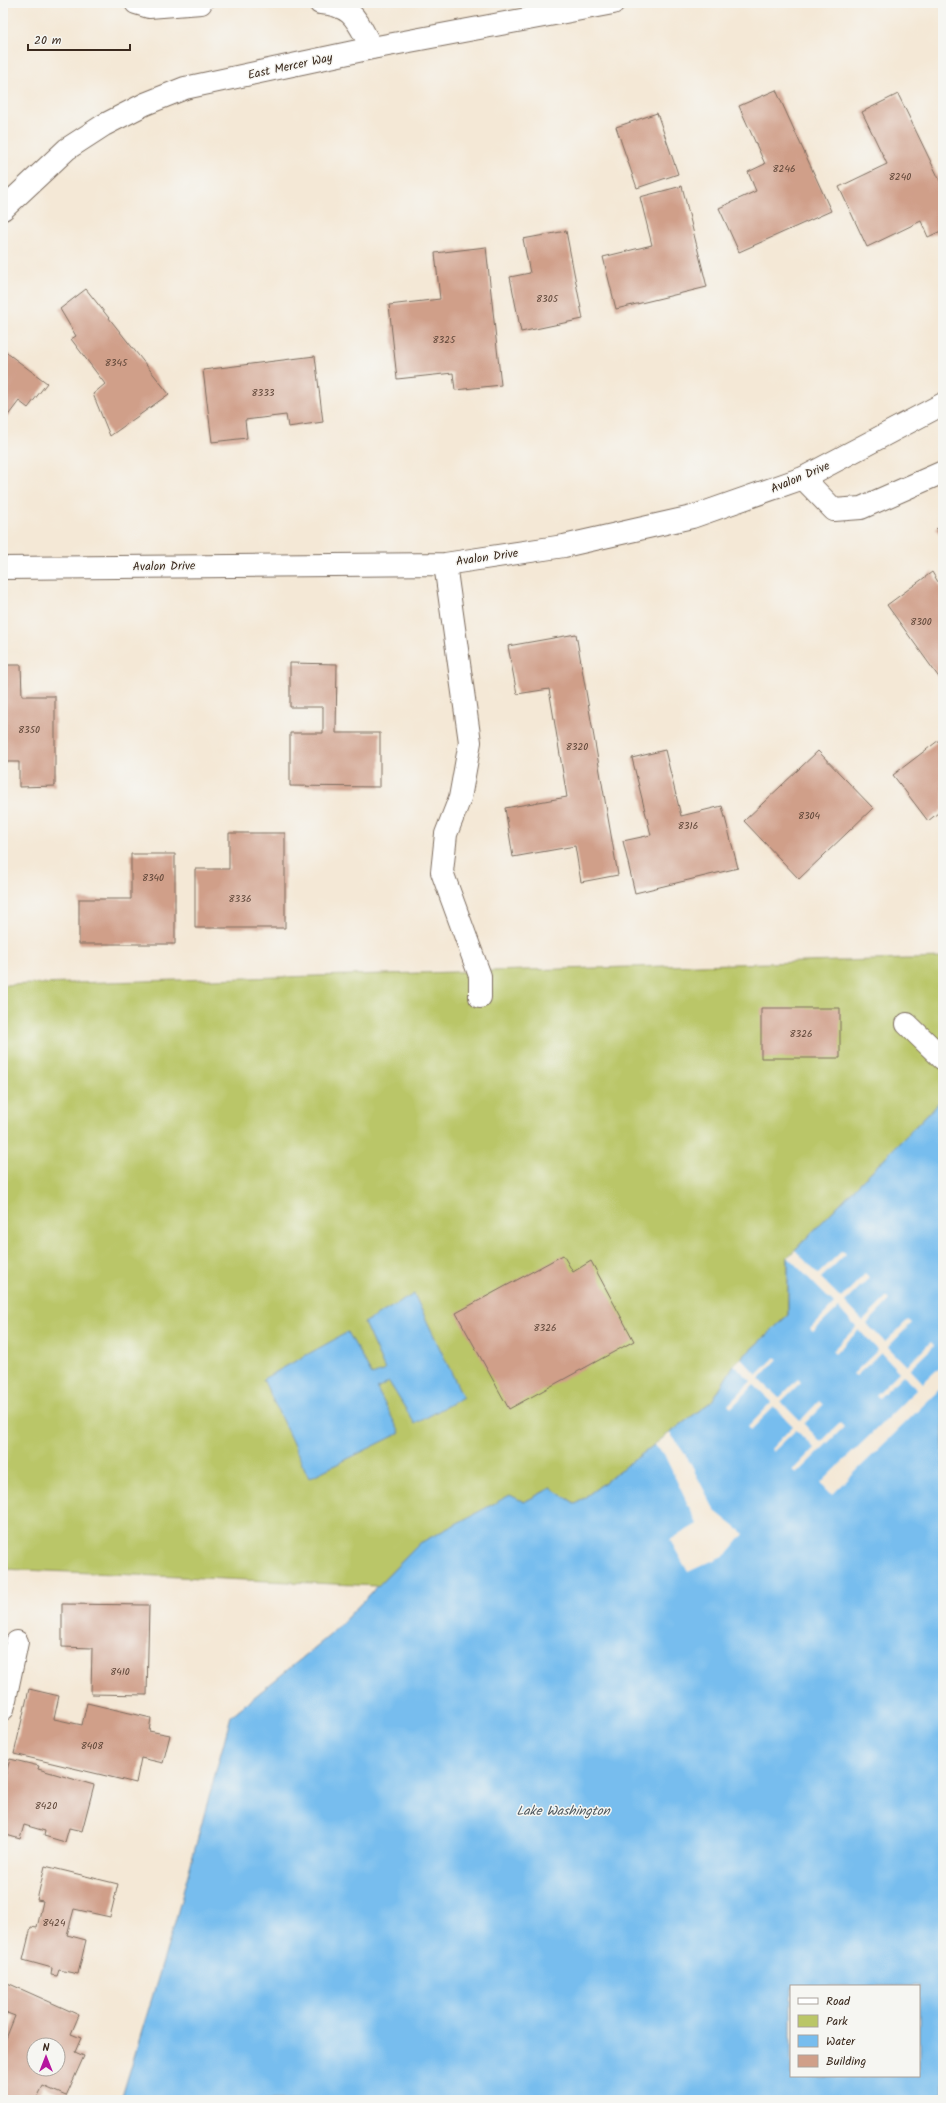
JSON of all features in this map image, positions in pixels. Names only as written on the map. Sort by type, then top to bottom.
[{"type":"street","points":[[136,3],[149,7],[201,3]]},
{"type":"street","points":[[320,3],[347,9],[356,20],[372,48]]},
{"type":"street","name":"East Mercer Way","points":[[3,209],[67,149],[104,125],[145,104],[185,88],[372,48],[613,3]]},
{"type":"street","name":"Avalon Drive","points":[[3,568],[444,564],[564,546],[692,517],[804,478],[943,404]]},
{"type":"street","points":[[804,478],[834,510],[861,508],[943,472]]},
{"type":"street","points":[[444,564],[470,742],[460,798],[446,834],[442,872],[480,976],[480,997]]},
{"type":"street","points":[[907,1024],[943,1059]]},
{"type":"street","points":[[3,1709],[17,1642]]},
{"type":"green space","points":[[943,958],[943,1098],[788,1257],[788,1315],[734,1365],[712,1401],[576,1504],[551,1488],[524,1502],[420,1543],[378,1586],[3,1569],[3,985]]},
{"type":"water","name":"Lake Washington","points":[[943,1098],[943,2100],[121,2100],[175,1922],[231,1716],[329,1636],[420,1543],[510,1495],[524,1502],[551,1488],[576,1504],[712,1401],[734,1365],[788,1315],[788,1257]]},
{"type":"water","points":[[414,1294],[463,1397],[415,1424],[389,1382],[377,1389],[400,1433],[309,1478],[263,1379],[348,1332],[372,1375],[385,1370],[364,1323]]},
{"type":"pier","points":[[795,1250],[818,1274],[842,1251],[846,1254],[821,1278],[841,1298],[865,1274],[869,1278],[845,1302],[863,1321],[887,1297],[890,1300],[867,1324],[885,1342],[908,1320],[912,1323],[888,1347],[907,1366],[931,1342],[934,1346],[910,1369],[923,1383],[943,1364],[943,1386],[832,1495],[821,1483],[917,1389],[903,1375],[879,1398],[876,1395],[899,1372],[881,1353],[856,1376],[853,1374],[878,1350],[859,1330],[835,1354],[832,1351],[856,1327],[838,1308],[813,1332],[810,1329],[834,1304],[788,1257]]},
{"type":"pier","points":[[775,1357],[778,1359],[759,1379],[779,1398],[798,1379],[801,1382],[781,1402],[800,1421],[819,1401],[823,1405],[804,1424],[821,1442],[840,1423],[844,1427],[796,1474],[792,1471],[814,1448],[796,1430],[773,1452],[771,1449],[793,1426],[774,1407],[751,1430],[748,1427],[772,1402],[754,1385],[731,1408],[728,1405],[751,1381],[734,1365],[741,1358],[757,1375]]},
{"type":"pier","points":[[670,1433],[687,1457],[715,1511],[744,1534],[727,1554],[688,1572],[670,1540],[697,1524],[664,1454],[654,1445]]},
{"type":"building","points":[[776,90],[831,211],[739,252],[719,208],[756,191],[748,172],[765,164],[739,106]]},
{"type":"building","points":[[898,94],[943,187],[943,230],[928,237],[921,221],[867,247],[839,187],[887,164],[862,112]]},
{"type":"building","points":[[657,113],[678,174],[637,188],[616,127]]},
{"type":"building","points":[[682,186],[707,287],[616,309],[603,257],[652,245],[640,197]]},
{"type":"building","points":[[566,231],[583,319],[521,332],[510,277],[530,273],[523,239]]},
{"type":"building","points":[[486,247],[501,385],[455,390],[453,373],[397,379],[389,305],[440,299],[435,253]]},
{"type":"building","points":[[86,289],[169,394],[110,436],[93,394],[105,384],[71,339],[76,336],[60,309]]},
{"type":"building","points":[[3,350],[47,383],[28,408],[19,401],[3,422]]},
{"type":"building","points":[[315,356],[323,422],[288,427],[286,415],[245,420],[247,438],[212,442],[203,370]]},
{"type":"building","points":[[943,524],[943,539],[936,529]]},
{"type":"building","points":[[932,572],[943,590],[943,637],[938,641],[943,644],[943,683],[887,605]]},
{"type":"building","points":[[576,634],[618,875],[581,882],[575,846],[513,857],[505,808],[567,797],[549,689],[517,694],[508,646]]},
{"type":"building","points":[[290,663],[337,664],[336,733],[380,733],[380,787],[290,786],[290,733],[323,733],[323,707],[290,707]]},
{"type":"building","points":[[3,665],[21,665],[22,696],[55,696],[55,786],[19,787],[19,762],[3,762]]},
{"type":"building","points":[[943,737],[943,809],[928,821],[893,775]]},
{"type":"building","points":[[665,750],[681,816],[722,806],[738,868],[635,893],[623,841],[651,835],[632,758]]},
{"type":"building","points":[[818,751],[873,808],[799,879],[744,821]]},
{"type":"building","points":[[229,833],[285,833],[285,928],[195,928],[195,869],[229,869]]},
{"type":"building","points":[[131,854],[175,854],[175,944],[79,944],[79,899],[131,899]]},
{"type":"building","points":[[761,1008],[840,1008],[840,1058],[761,1058]]},
{"type":"building","points":[[563,1255],[573,1272],[591,1261],[634,1341],[509,1409],[456,1313]]},
{"type":"building","points":[[62,1604],[149,1605],[147,1695],[91,1694],[92,1648],[62,1647]]},
{"type":"building","points":[[29,1689],[59,1696],[54,1719],[82,1725],[87,1703],[151,1718],[149,1731],[170,1735],[163,1763],[141,1758],[136,1783],[14,1754]]},
{"type":"building","points":[[10,1759],[39,1766],[38,1769],[94,1785],[82,1831],[69,1828],[65,1842],[44,1836],[45,1831],[24,1825],[20,1839],[3,1834],[3,1784]]},
{"type":"building","points":[[45,1866],[118,1884],[110,1917],[74,1909],[67,1935],[86,1940],[78,1974],[59,1970],[57,1976],[51,1975],[52,1968],[23,1960],[31,1927],[37,1928],[43,1901],[37,1900]]},
{"type":"building","points":[[3,1981],[79,2015],[71,2034],[81,2038],[75,2052],[84,2056],[66,2096],[43,2086],[36,2100],[3,2100],[3,2040],[5,2041],[15,2016],[7,2013],[3,2021]]}]
